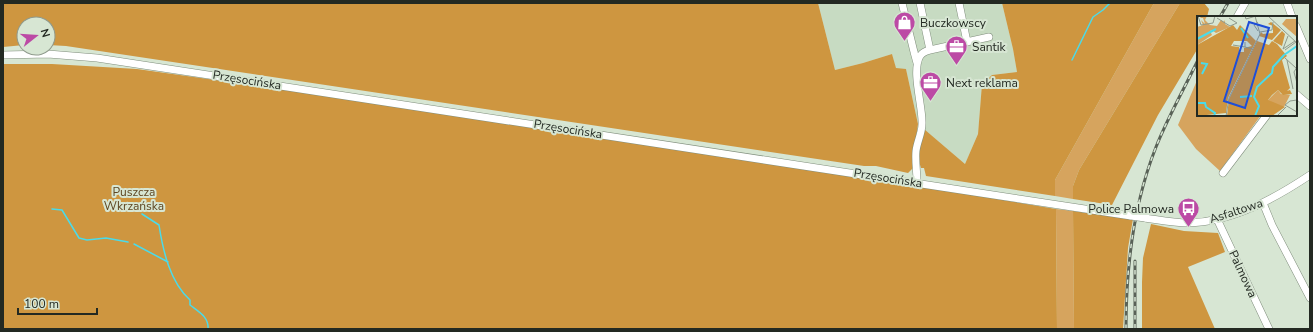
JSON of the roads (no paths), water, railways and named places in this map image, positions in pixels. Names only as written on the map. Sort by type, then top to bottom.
[{"type":"street","points":[[902,3],[917,63],[918,94],[922,125],[916,152],[917,182]]},
{"type":"street","points":[[920,3],[930,50]]},
{"type":"street","points":[[959,3],[967,42]]},
{"type":"street","points":[[1237,16],[1245,3]]},
{"type":"street","points":[[1287,3],[1292,16]]},
{"type":"street","points":[[1297,28],[1310,60]]},
{"type":"street","points":[[917,63],[920,56],[930,50],[989,37]]},
{"type":"street","name":"Przęsocińska","points":[[3,55],[48,54],[97,58],[917,182],[1131,216]]},
{"type":"street","points":[[1297,95],[1310,106]]},
{"type":"street","points":[[1223,173],[1266,116]]},
{"type":"street","name":"Asfaltowa","points":[[1131,216],[1187,223],[1218,219],[1262,203],[1284,192],[1310,175]]},
{"type":"street","points":[[1262,203],[1310,298]]},
{"type":"street","name":"Palmowa","points":[[1218,219],[1269,329]]},
{"type":"waterway","points":[[1072,60],[1093,17],[1110,3]]},
{"type":"waterway","points":[[52,209],[62,210],[79,238],[87,240],[106,238],[128,242]]},
{"type":"waterway","points":[[142,214],[159,225],[165,255],[172,275],[183,293],[190,300],[190,305],[205,318],[208,329]]},
{"type":"waterway","points":[[134,244],[168,262]]},
{"type":"railway","points":[[1221,16],[1228,3]]},
{"type":"railway","points":[[1126,329],[1129,259],[1136,214],[1142,191],[1156,147],[1197,62]]},
{"type":"railway","points":[[1135,261],[1135,329]]},
{"type":"place","name":"Buczkowscy","points":[[905,42]]},
{"type":"place","name":"Santik","points":[[957,66]]},
{"type":"place","name":"Next reklama","points":[[930,102]]},
{"type":"place","name":"Police Palmowa","points":[[1189,228]]},
{"type":"park label","name":"Puszcza Wkrzańska","points":[[134,199]]}]
